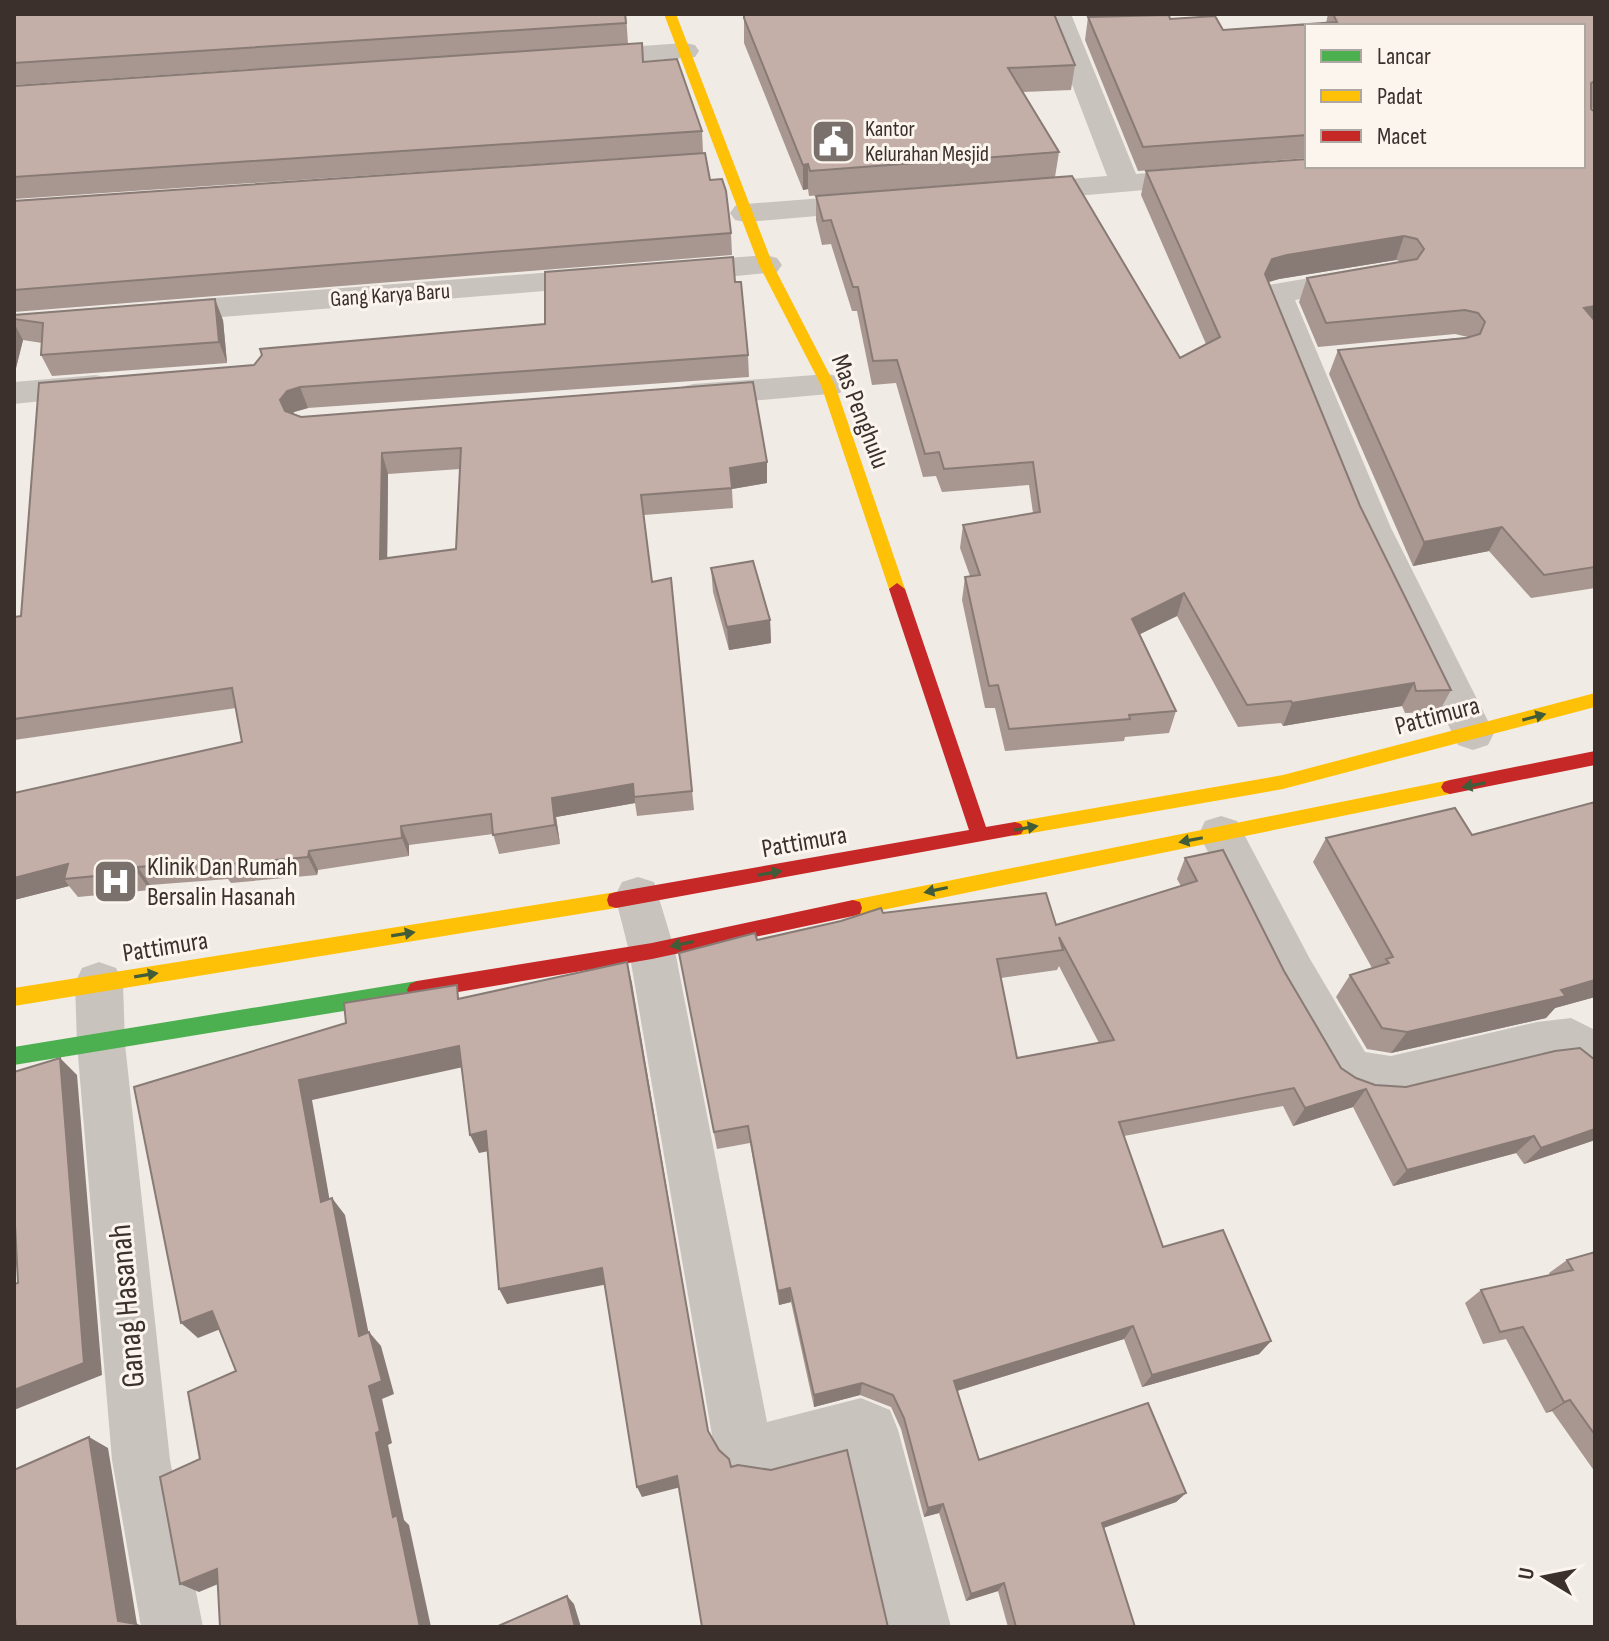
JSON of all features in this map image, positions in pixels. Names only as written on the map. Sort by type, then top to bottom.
[{"type":"main road","name":"Mas Penghulu","points":[[670,14],[766,265],[828,385],[980,836]]},
{"type":"main road","name":"Pattimura","points":[[14,997],[638,896],[1283,782],[1595,700]]},
{"type":"main road","points":[[14,1056],[652,951],[996,878],[1595,758]]},
{"type":"street","points":[[1058,14],[1125,184]]},
{"type":"street","points":[[558,59],[685,51]]},
{"type":"street","points":[[695,165],[726,163]]},
{"type":"street","points":[[983,195],[1235,175]]},
{"type":"street","points":[[746,213],[904,201]]},
{"type":"street","name":"Gang Karya Baru","points":[[124,315],[766,265]]},
{"type":"street","points":[[1396,273],[1278,294],[1317,361],[1372,528],[1473,733]]},
{"type":"street","points":[[14,393],[124,384]]},
{"type":"street","points":[[655,398],[828,385]]},
{"type":"street","points":[[1221,834],[1293,974],[1348,1068],[1362,1077],[1391,1079],[1537,1044],[1571,1040],[1595,1060]]},
{"type":"street","points":[[638,896],[652,951],[742,1441],[752,1450],[762,1452],[861,1426],[870,1430],[920,1627]]},
{"type":"street","name":"Ganag Hasanah","points":[[99,983],[101,1044],[141,1460],[172,1627]]},
{"type":"building","points":[[14,14],[625,14],[626,23],[14,63]]},
{"type":"building","points":[[744,14],[1054,14],[1075,65],[1008,68],[1059,152],[810,171],[808,164],[803,165]]},
{"type":"building","points":[[1333,14],[1595,14],[1595,81],[1591,83],[1591,109],[1595,112],[1595,306],[1584,308],[1595,321],[1595,567],[1544,575],[1502,527],[1424,542],[1338,350],[1466,338],[1480,334],[1485,322],[1478,313],[1465,310],[1326,323],[1307,278],[1417,259],[1424,249],[1417,239],[1404,236],[1272,259],[1265,274],[1360,506],[1451,690],[1416,691],[1414,683],[1292,703],[1247,705],[1184,593],[1132,619],[1176,711],[1129,715],[1130,719],[1009,729],[998,685],[989,686],[965,577],[980,575],[963,525],[1040,512],[1033,462],[944,469],[939,452],[925,454],[897,360],[873,361],[858,287],[853,287],[831,220],[823,221],[816,196],[1072,176],[1180,358],[1220,337],[1146,171],[1305,159],[1305,168],[1585,168],[1585,24],[1308,24],[1337,22]]},
{"type":"building","points":[[1169,15],[1170,19],[1215,16],[1223,30],[1305,24],[1305,135],[1143,147],[1088,17]]},
{"type":"building","points":[[642,43],[643,62],[677,59],[702,131],[14,177],[14,86]]},
{"type":"building","points":[[705,153],[710,180],[722,179],[726,191],[731,233],[14,290],[14,201]]},
{"type":"building","points":[[733,257],[735,282],[741,282],[748,355],[300,387],[287,391],[280,400],[285,411],[301,417],[753,382],[767,462],[730,468],[732,488],[641,495],[652,582],[671,578],[692,791],[634,797],[633,784],[552,798],[555,825],[493,835],[491,814],[401,826],[402,838],[309,851],[308,857],[220,865],[221,860],[138,867],[137,872],[64,879],[68,864],[14,878],[14,793],[242,742],[232,688],[14,719],[14,617],[21,616],[39,383],[254,365],[262,355],[260,349],[545,324],[545,272]],"holes":[[[461,448],[456,549],[380,559],[382,453]]]},
{"type":"building","points":[[215,299],[219,342],[41,355],[43,323],[14,319],[14,315]]},
{"type":"building","points":[[753,561],[770,620],[727,627],[711,568]]},
{"type":"building","points":[[1595,802],[1595,980],[1561,990],[1566,996],[1407,1032],[1382,1028],[1350,975],[1389,963],[1386,959],[1393,957],[1326,838],[1455,808],[1472,835]]},
{"type":"building","points":[[1223,850],[1284,971],[1341,1068],[1356,1078],[1375,1085],[1406,1087],[1555,1051],[1580,1048],[1595,1060],[1595,1129],[1541,1148],[1534,1136],[1407,1170],[1366,1089],[1305,1108],[1294,1088],[1119,1122],[1163,1247],[1223,1230],[1271,1341],[1152,1375],[1133,1326],[954,1381],[979,1460],[1148,1403],[1186,1493],[1102,1523],[1135,1627],[1016,1627],[1004,1583],[971,1594],[943,1504],[928,1508],[904,1418],[893,1395],[862,1383],[814,1395],[790,1288],[778,1291],[748,1126],[714,1132],[679,953],[755,933],[757,940],[841,921],[881,908],[883,913],[1046,893],[1056,925],[1197,881],[1185,858]],"holes":[[[1059,937],[1114,1040],[1017,1058],[997,959],[1063,950]]]},
{"type":"building","points":[[627,962],[708,1431],[719,1450],[729,1459],[731,1467],[738,1465],[771,1470],[847,1450],[888,1627],[702,1627],[677,1476],[637,1487],[602,1268],[499,1289],[486,1131],[470,1135],[459,1046],[299,1080],[321,1202],[332,1198],[359,1336],[369,1332],[382,1381],[369,1386],[380,1431],[376,1433],[420,1627],[220,1627],[217,1569],[180,1584],[160,1477],[200,1459],[188,1392],[236,1371],[212,1311],[181,1323],[134,1087],[346,1023],[344,1003],[457,985],[458,999]]},
{"type":"building","points":[[60,1058],[84,1363],[14,1390],[14,1284],[18,1283],[14,1205],[14,1072]]},
{"type":"building","points":[[1595,1252],[1595,1435],[1570,1400],[1564,1402],[1523,1327],[1500,1332],[1481,1290],[1573,1270],[1567,1260]]},
{"type":"building","points":[[89,1437],[118,1621],[136,1624],[137,1627],[16,1627],[14,1470]]},
{"type":"building","points":[[567,1596],[575,1627],[496,1627]]},
{"type":"traffic: fast","points":[[14,1056],[417,990]]},
{"type":"traffic: slow","points":[[670,14],[766,265],[828,385],[897,589]]},
{"type":"traffic: slow","points":[[1015,829],[1283,782],[1595,700]]},
{"type":"traffic: slow","points":[[853,908],[1450,787]]},
{"type":"traffic: slow","points":[[14,997],[616,900]]},
{"type":"traffic: jam","points":[[897,589],[980,836]]},
{"type":"traffic: jam","points":[[1450,787],[1595,758]]},
{"type":"traffic: jam","points":[[616,900],[1015,829]]},
{"type":"traffic: jam","points":[[417,990],[652,951],[853,908]]},
{"type":"place","name":"Kantor Kelurahan Mesjid","points":[[834,141]]},
{"type":"place","name":"Klinik Dan Rumah Bersalin Hasanah","points":[[116,881]]}]
